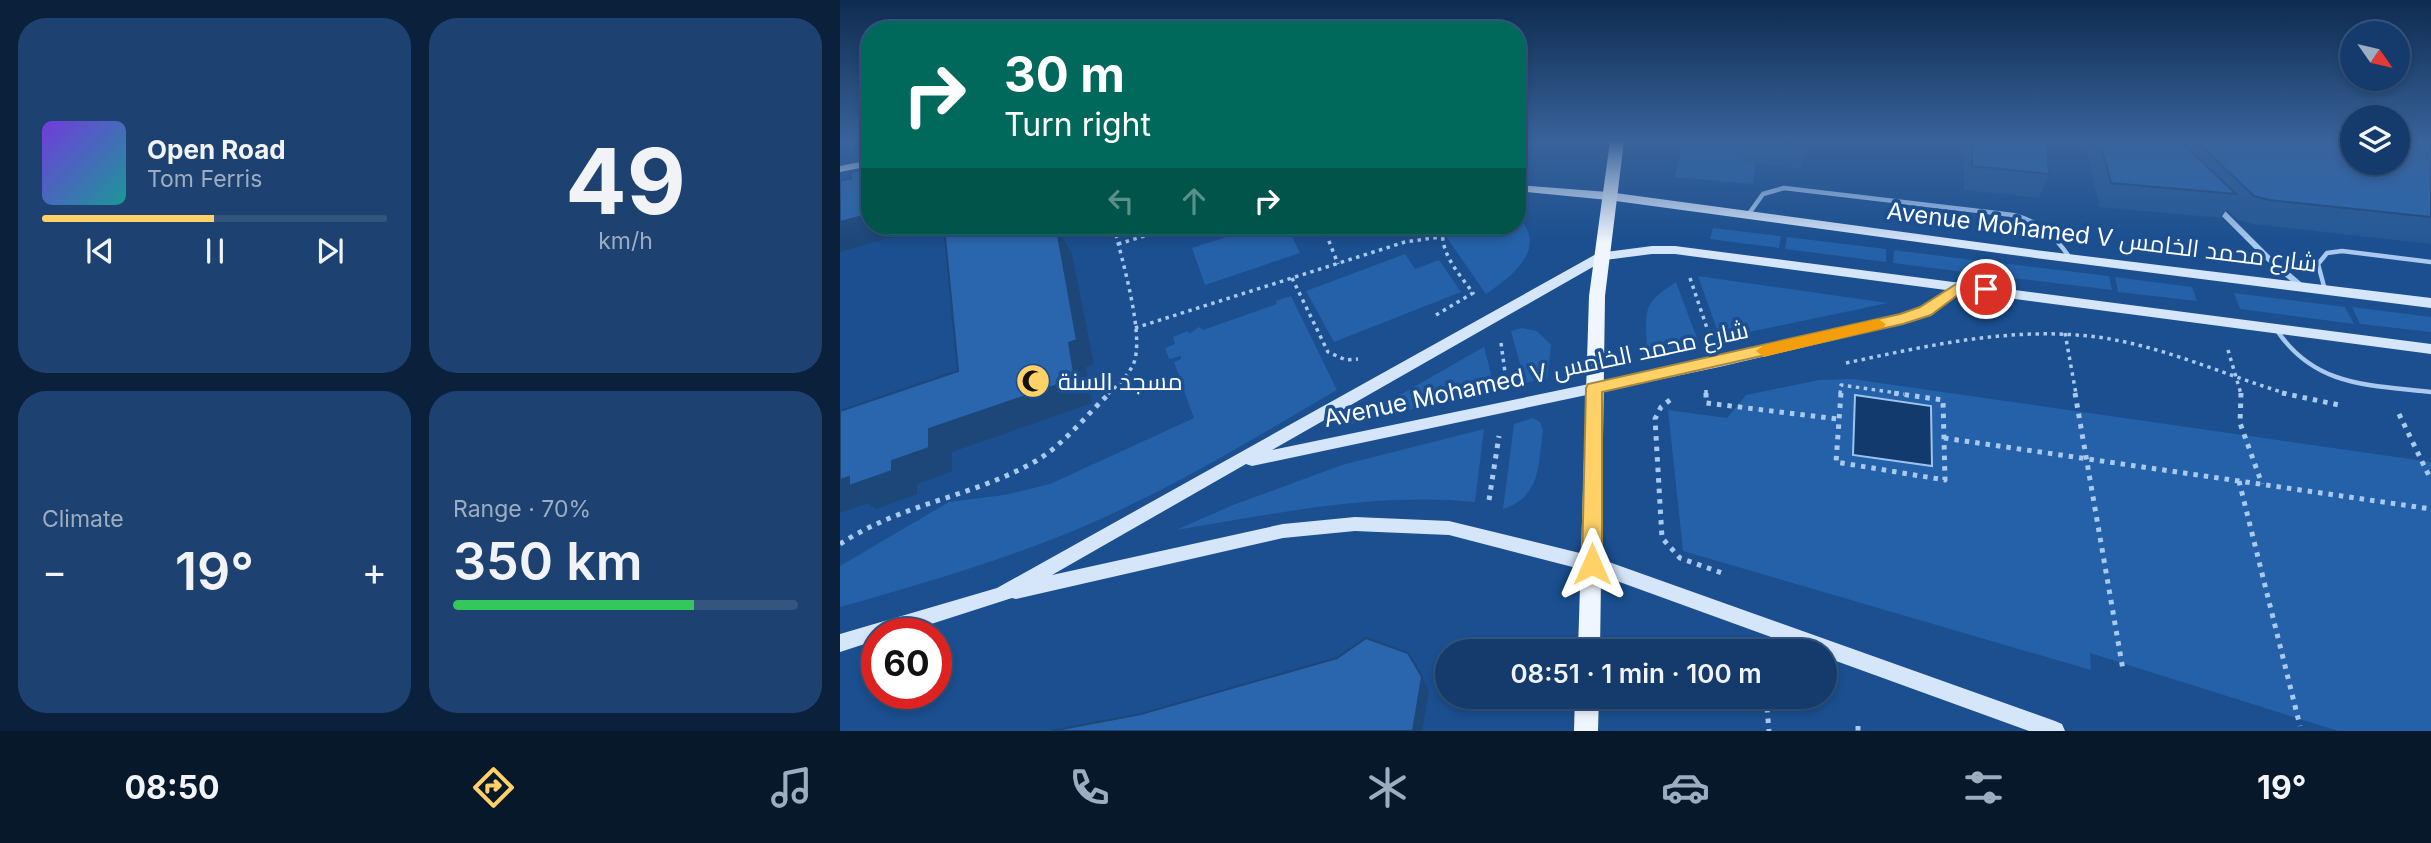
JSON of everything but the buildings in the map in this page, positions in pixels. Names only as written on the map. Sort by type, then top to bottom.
[{"type":"main road","points":[[1589,639],[1597,296],[1611,175]]},
{"type":"main road","name":"Avenue Mohamed V شارع محمد الخامس","points":[[1526,189],[1608,196],[2431,303]]},
{"type":"main road","name":"Avenue Mohamed V شارع محمد الخامس","points":[[840,643],[1001,595],[1602,256],[1675,250],[2431,349]]},
{"type":"main road","name":"Avenue Mohamed V شارع محمد الخامس","points":[[1237,463],[1594,388],[1903,319],[1925,311],[1961,286]]},
{"type":"main road","points":[[1001,595],[1283,531],[1354,524],[1449,528],[1592,564],[2055,731]]},
{"type":"main road","points":[[1586,731],[1587,709]]},
{"type":"street","points":[[2213,202],[2268,258],[2302,287]]},
{"type":"lane","points":[[1748,215],[1763,194],[1784,188],[2013,215],[2043,226],[2070,258]]},
{"type":"lane","points":[[2325,290],[2318,264],[2327,253],[2342,251],[2431,262]]},
{"type":"lane","points":[[2276,329],[2296,355],[2324,373],[2361,382],[2431,392]]},
{"type":"path","points":[[840,544],[882,518],[1013,472],[1044,456],[1130,370],[1136,352],[1135,328],[1116,235]]},
{"type":"path","points":[[1118,244],[1148,235]]},
{"type":"path","points":[[1327,235],[1338,264]]},
{"type":"path","points":[[1135,328],[1405,242],[1440,237],[1442,248],[1473,293],[1430,319]]},
{"type":"path","points":[[1292,278],[1328,352],[1335,358],[1346,360],[1364,358]]},
{"type":"path","points":[[1690,278],[1711,338]]},
{"type":"path","points":[[1836,365],[1992,334],[2065,333],[2146,347],[2305,399],[2351,407]]},
{"type":"path","points":[[2065,333],[2123,670]]},
{"type":"path","points":[[1499,338],[1506,384]]},
{"type":"path","points":[[2226,346],[2239,377],[2240,423],[2262,484]]},
{"type":"path","points":[[1841,385],[1943,400],[1944,438],[1945,480],[1836,463],[1841,385]]},
{"type":"path","points":[[1698,392],[1717,388]]},
{"type":"path","points":[[1706,390],[1706,403],[1838,419]]},
{"type":"path","points":[[1673,398],[1661,407],[1655,419],[1662,538],[1676,556],[1722,573]]},
{"type":"path","points":[[2387,412],[2410,415]]},
{"type":"path","points":[[2399,414],[2431,480]]},
{"type":"path","points":[[1489,500],[1501,422]]},
{"type":"path","points":[[1944,438],[2431,509]]},
{"type":"path","points":[[2239,481],[2300,726]]},
{"type":"path","points":[[1767,709],[1769,731]]},
{"type":"shaded area","points":[[1675,175],[1754,175],[1753,184]]},
{"type":"shaded area","points":[[1526,228],[1530,239],[1529,250],[1516,270],[1486,294],[1447,238],[1448,235],[1526,235]]},
{"type":"shaded area","points":[[1713,228],[1781,236],[1779,248],[1710,239]]},
{"type":"shaded area","points":[[1233,235],[1291,235],[1300,253],[1205,285],[1192,248]]},
{"type":"shaded area","points":[[1787,237],[1886,249],[1886,262],[1785,249]]},
{"type":"shaded area","points":[[1894,250],[1996,263],[1997,276],[1893,263]]},
{"type":"shaded area","points":[[1405,254],[1415,269],[1439,260],[1461,292],[1334,342],[1306,291]]},
{"type":"shaded area","points":[[2002,263],[2109,276],[2112,290],[2004,277]]},
{"type":"shaded area","points":[[1698,276],[1888,303],[1720,338]]},
{"type":"shaded area","points":[[2115,277],[2192,287],[2197,301],[2118,292]]},
{"type":"shaded area","points":[[1676,282],[1699,344],[1655,353],[1647,345],[1646,322],[1649,307],[1658,295]]},
{"type":"shaded area","points":[[2234,293],[2345,307],[2354,324],[2240,309]]},
{"type":"shaded area","points":[[1291,296],[1337,390],[1207,465],[1141,500],[1073,531],[987,563],[840,607],[840,566],[949,502],[1004,495],[1050,484],[1194,418],[1174,362],[1181,359],[1181,356],[1169,359],[1165,348],[1175,344],[1173,337],[1188,331],[1189,334],[1199,327],[1203,330],[1277,304],[1276,301]]},
{"type":"shaded area","points":[[2352,307],[2431,317],[2431,332],[2360,324]]},
{"type":"shaded area","points":[[1522,328],[1537,331],[1551,345],[1547,378],[1525,383],[1511,331]]},
{"type":"shaded area","points":[[1484,347],[1495,389],[1347,425]]},
{"type":"shaded area","points":[[1852,379],[2431,462],[2431,731],[2338,731],[2090,653],[2091,670],[1683,551],[1668,410],[1727,418],[1746,395],[1819,380]]},
{"type":"shaded area","points":[[1855,395],[1931,406],[1932,466],[1853,455]]},
{"type":"shaded area","points":[[1533,418],[1540,422],[1543,430],[1536,477],[1525,496],[1503,509],[1514,424]]},
{"type":"shaded area","points":[[1484,429],[1475,502],[1362,502],[1287,511],[1176,530],[1233,505],[1342,465]]},
{"type":"slow traffic","points":[[1764,351],[1878,324]]},
{"type":"place","name":"مسجد السنة","points":[[1033,381]]},
{"type":"route","points":[[1592,564],[1594,388],[1903,319],[1925,311],[1961,286],[1986,289]]}]
